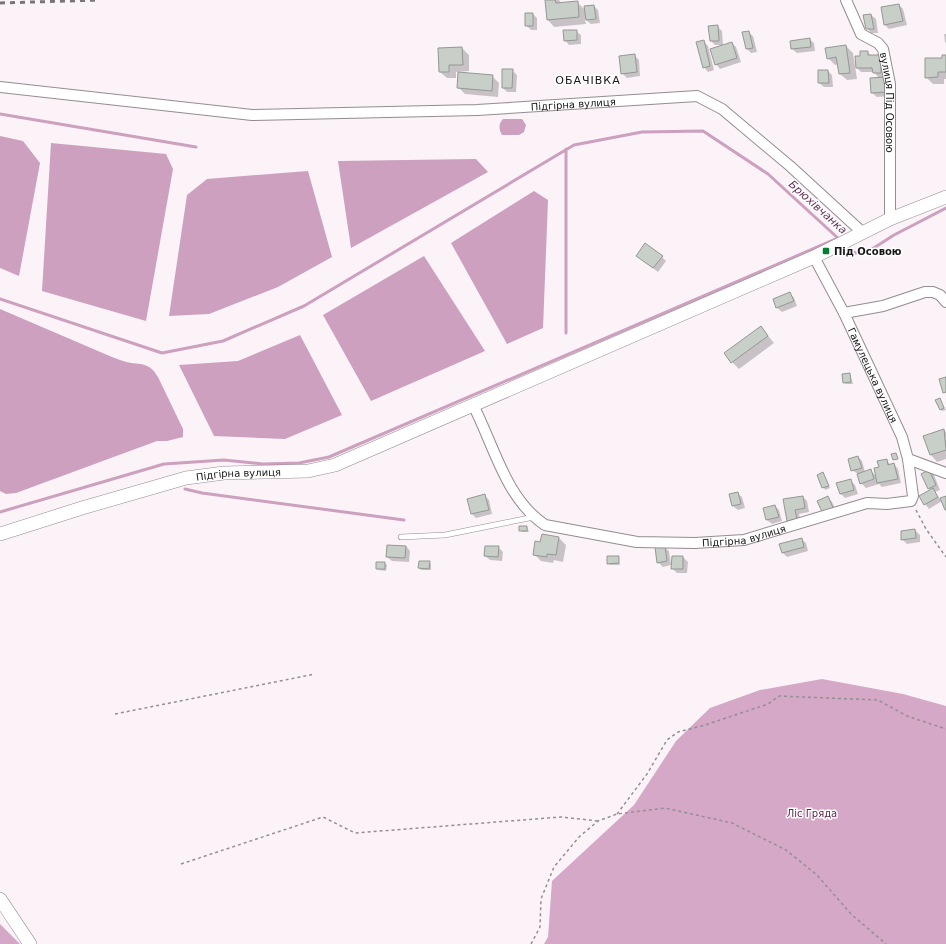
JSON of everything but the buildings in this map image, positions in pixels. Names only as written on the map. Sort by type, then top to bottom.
[{"type":"street","name":"вулиця Під Осовою","points":[[846,0],[862,34],[878,43],[883,49],[888,77],[891,123],[890,219]]},
{"type":"street","name":"Підгірна вулиця","points":[[0,87],[252,115],[477,110],[698,96],[722,109],[790,166],[856,234],[814,257],[335,465],[308,471],[224,473],[186,478],[82,508],[0,534]]},
{"type":"street","points":[[856,234],[946,197]]},
{"type":"street","name":"Гамулецька вулиця","points":[[814,257],[844,313],[902,437],[908,459]]},
{"type":"street","points":[[844,313],[883,306],[924,292],[933,292],[940,295],[946,302]]},
{"type":"street","name":"Підгірна вулиця","points":[[473,405],[507,481],[534,518],[545,525],[637,542],[695,543],[744,540],[867,503],[887,504],[911,501]]},
{"type":"street","points":[[911,501],[912,496],[908,459],[946,473]]},
{"type":"street","points":[[0,899],[29,944]]},
{"type":"lane","points":[[401,537],[445,535],[534,518]]},
{"type":"path","points":[[911,501],[926,529],[946,557]]},
{"type":"path","points":[[115,714],[315,674]]},
{"type":"path","points":[[617,814],[647,774],[667,740],[678,732],[705,725],[768,704],[779,696],[878,700],[907,716],[946,729]]},
{"type":"path","points":[[531,944],[540,927],[541,899],[554,867],[579,837],[598,821],[617,814],[665,808],[732,823],[786,850],[817,875],[851,914],[886,944]]},
{"type":"path","points":[[181,864],[323,817],[355,833],[560,817],[598,821]]},
{"type":"green space","name":"Ліс Гряда","points":[[822,679],[903,694],[946,706],[946,944],[544,944],[548,937],[552,881],[634,805],[676,741],[710,708],[760,690]]},
{"type":"green space","points":[[0,924],[20,944],[0,944]]},
{"type":"shaded area","points":[[503,119],[522,119],[526,125],[524,132],[519,135],[502,135],[500,131],[500,123]]},
{"type":"shaded area","points":[[0,136],[23,141],[40,163],[19,276],[0,268]]},
{"type":"shaded area","points":[[51,143],[166,154],[173,169],[146,321],[42,291]]},
{"type":"shaded area","points":[[476,159],[488,172],[351,248],[338,161]]},
{"type":"shaded area","points":[[308,171],[332,257],[278,287],[209,314],[169,316],[187,195],[207,179]]},
{"type":"shaded area","points":[[534,191],[548,200],[543,328],[507,344],[451,243]]},
{"type":"shaded area","points":[[424,256],[485,351],[371,401],[323,315]]},
{"type":"shaded area","points":[[0,309],[112,357],[129,363],[144,365],[153,370],[158,377],[183,429],[183,437],[167,441],[157,441],[16,493],[6,494],[0,491]]},
{"type":"shaded area","points":[[300,335],[342,415],[285,439],[214,436],[179,365],[238,361]]},
{"type":"waterway","points":[[0,114],[196,147]]},
{"type":"waterway","points":[[0,299],[162,353],[223,341],[304,306],[574,145],[642,132],[703,131],[768,174],[840,240]]},
{"type":"waterway","points":[[566,149],[566,333]]},
{"type":"waterway","name":"Брюхівчанка","points":[[846,246],[855,253],[869,251],[894,235],[946,208]]},
{"type":"waterway","points":[[0,512],[164,464],[224,460],[263,464],[299,463],[329,457],[836,239]]},
{"type":"waterway","points":[[185,489],[202,493],[404,520]]},
{"type":"railway","points":[[0,3],[100,0]]},
{"type":"place","name":"Під Осовою","points":[[826,251]]},
{"type":"district","name":"ОБАЧІВКА","points":[[588,80]]}]
